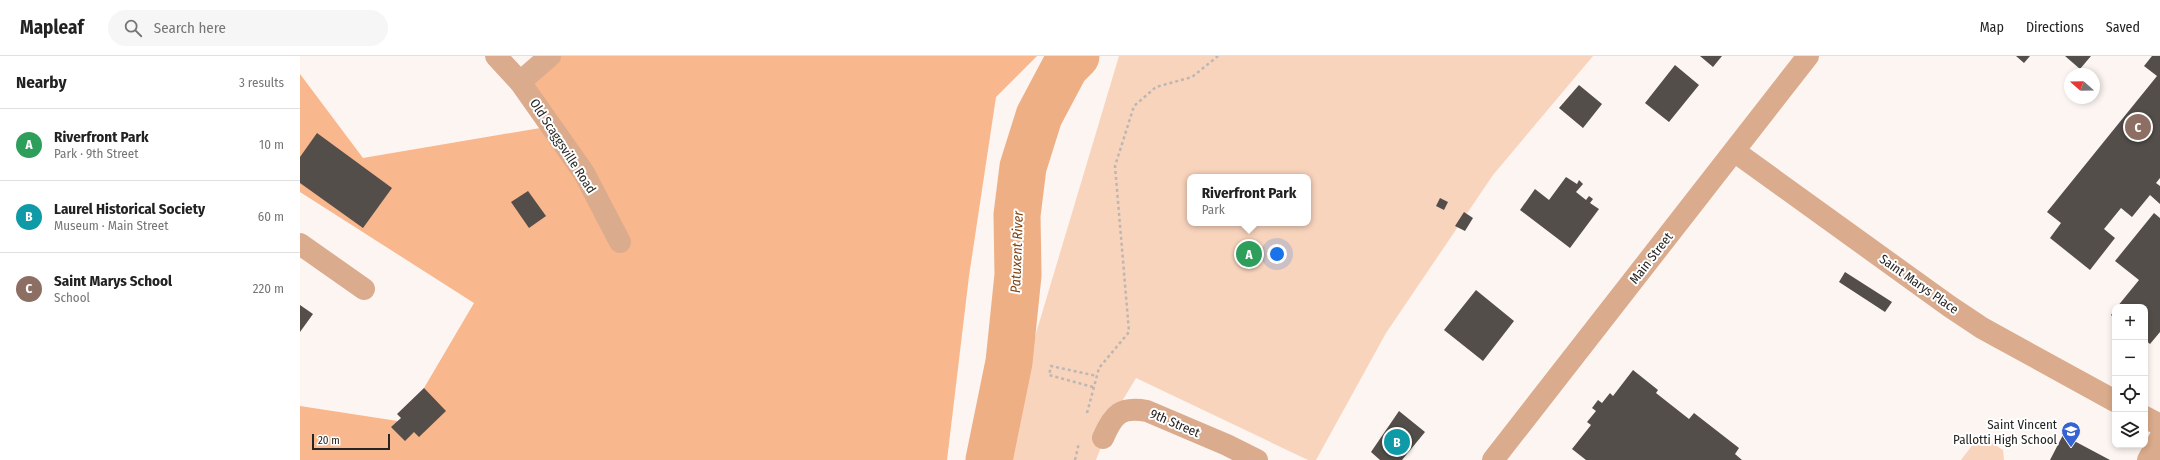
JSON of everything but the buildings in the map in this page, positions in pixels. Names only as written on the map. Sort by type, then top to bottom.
[{"type":"street","name":"Old Scaggsville Road","points":[[496,56],[520,82],[584,173],[620,242]]},
{"type":"street","points":[[520,82],[550,56]]},
{"type":"street","name":"Main Street","points":[[1493,460],[1808,56]]},
{"type":"street","name":"Saint Marys Place","points":[[1734,151],[1949,306],[1982,328],[2112,399]]},
{"type":"street","points":[[300,244],[364,289]]},
{"type":"street","name":"9th Street","points":[[1103,438],[1112,418],[1121,412],[1133,408],[1154,414],[1257,460]]},
{"type":"street","points":[[2148,419],[2160,426]]},
{"type":"street","points":[[2148,460],[2160,438]]},
{"type":"path","points":[[1086,416],[1099,368],[1129,332],[1115,166],[1134,106],[1156,87],[1192,77],[1218,56]]},
{"type":"path","points":[[1093,387],[1049,375],[1051,366],[1097,376]]},
{"type":"path","points":[[1075,460],[1080,438]]},
{"type":"shaded area","points":[[550,56],[1037,56],[996,97],[969,276],[947,460],[300,460],[300,406],[404,422],[474,303],[300,192],[300,74],[363,158],[552,126],[520,82]]},
{"type":"shaded area","points":[[1119,56],[1593,56],[1493,175],[1386,333],[1316,460],[1308,460],[1136,378],[1112,418],[1096,460],[998,460]]},
{"type":"shaded area","points":[[1980,435],[2003,450],[2004,460],[1961,460]]},
{"type":"waterway","name":"Patuxent River","points":[[989,460],[1009,362],[1018,275],[1017,215],[1023,167],[1039,116],[1065,67],[1076,56]]},
{"type":"place","name":"Saint Marys School","points":[[2138,127]]},
{"type":"place","name":"Riverfront Park","points":[[1249,254]]},
{"type":"place","name":"Laurel Historical Society","points":[[1397,442]]},
{"type":"place","name":"Saint Vincent Pallotti High School","points":[[2071,448]]}]
